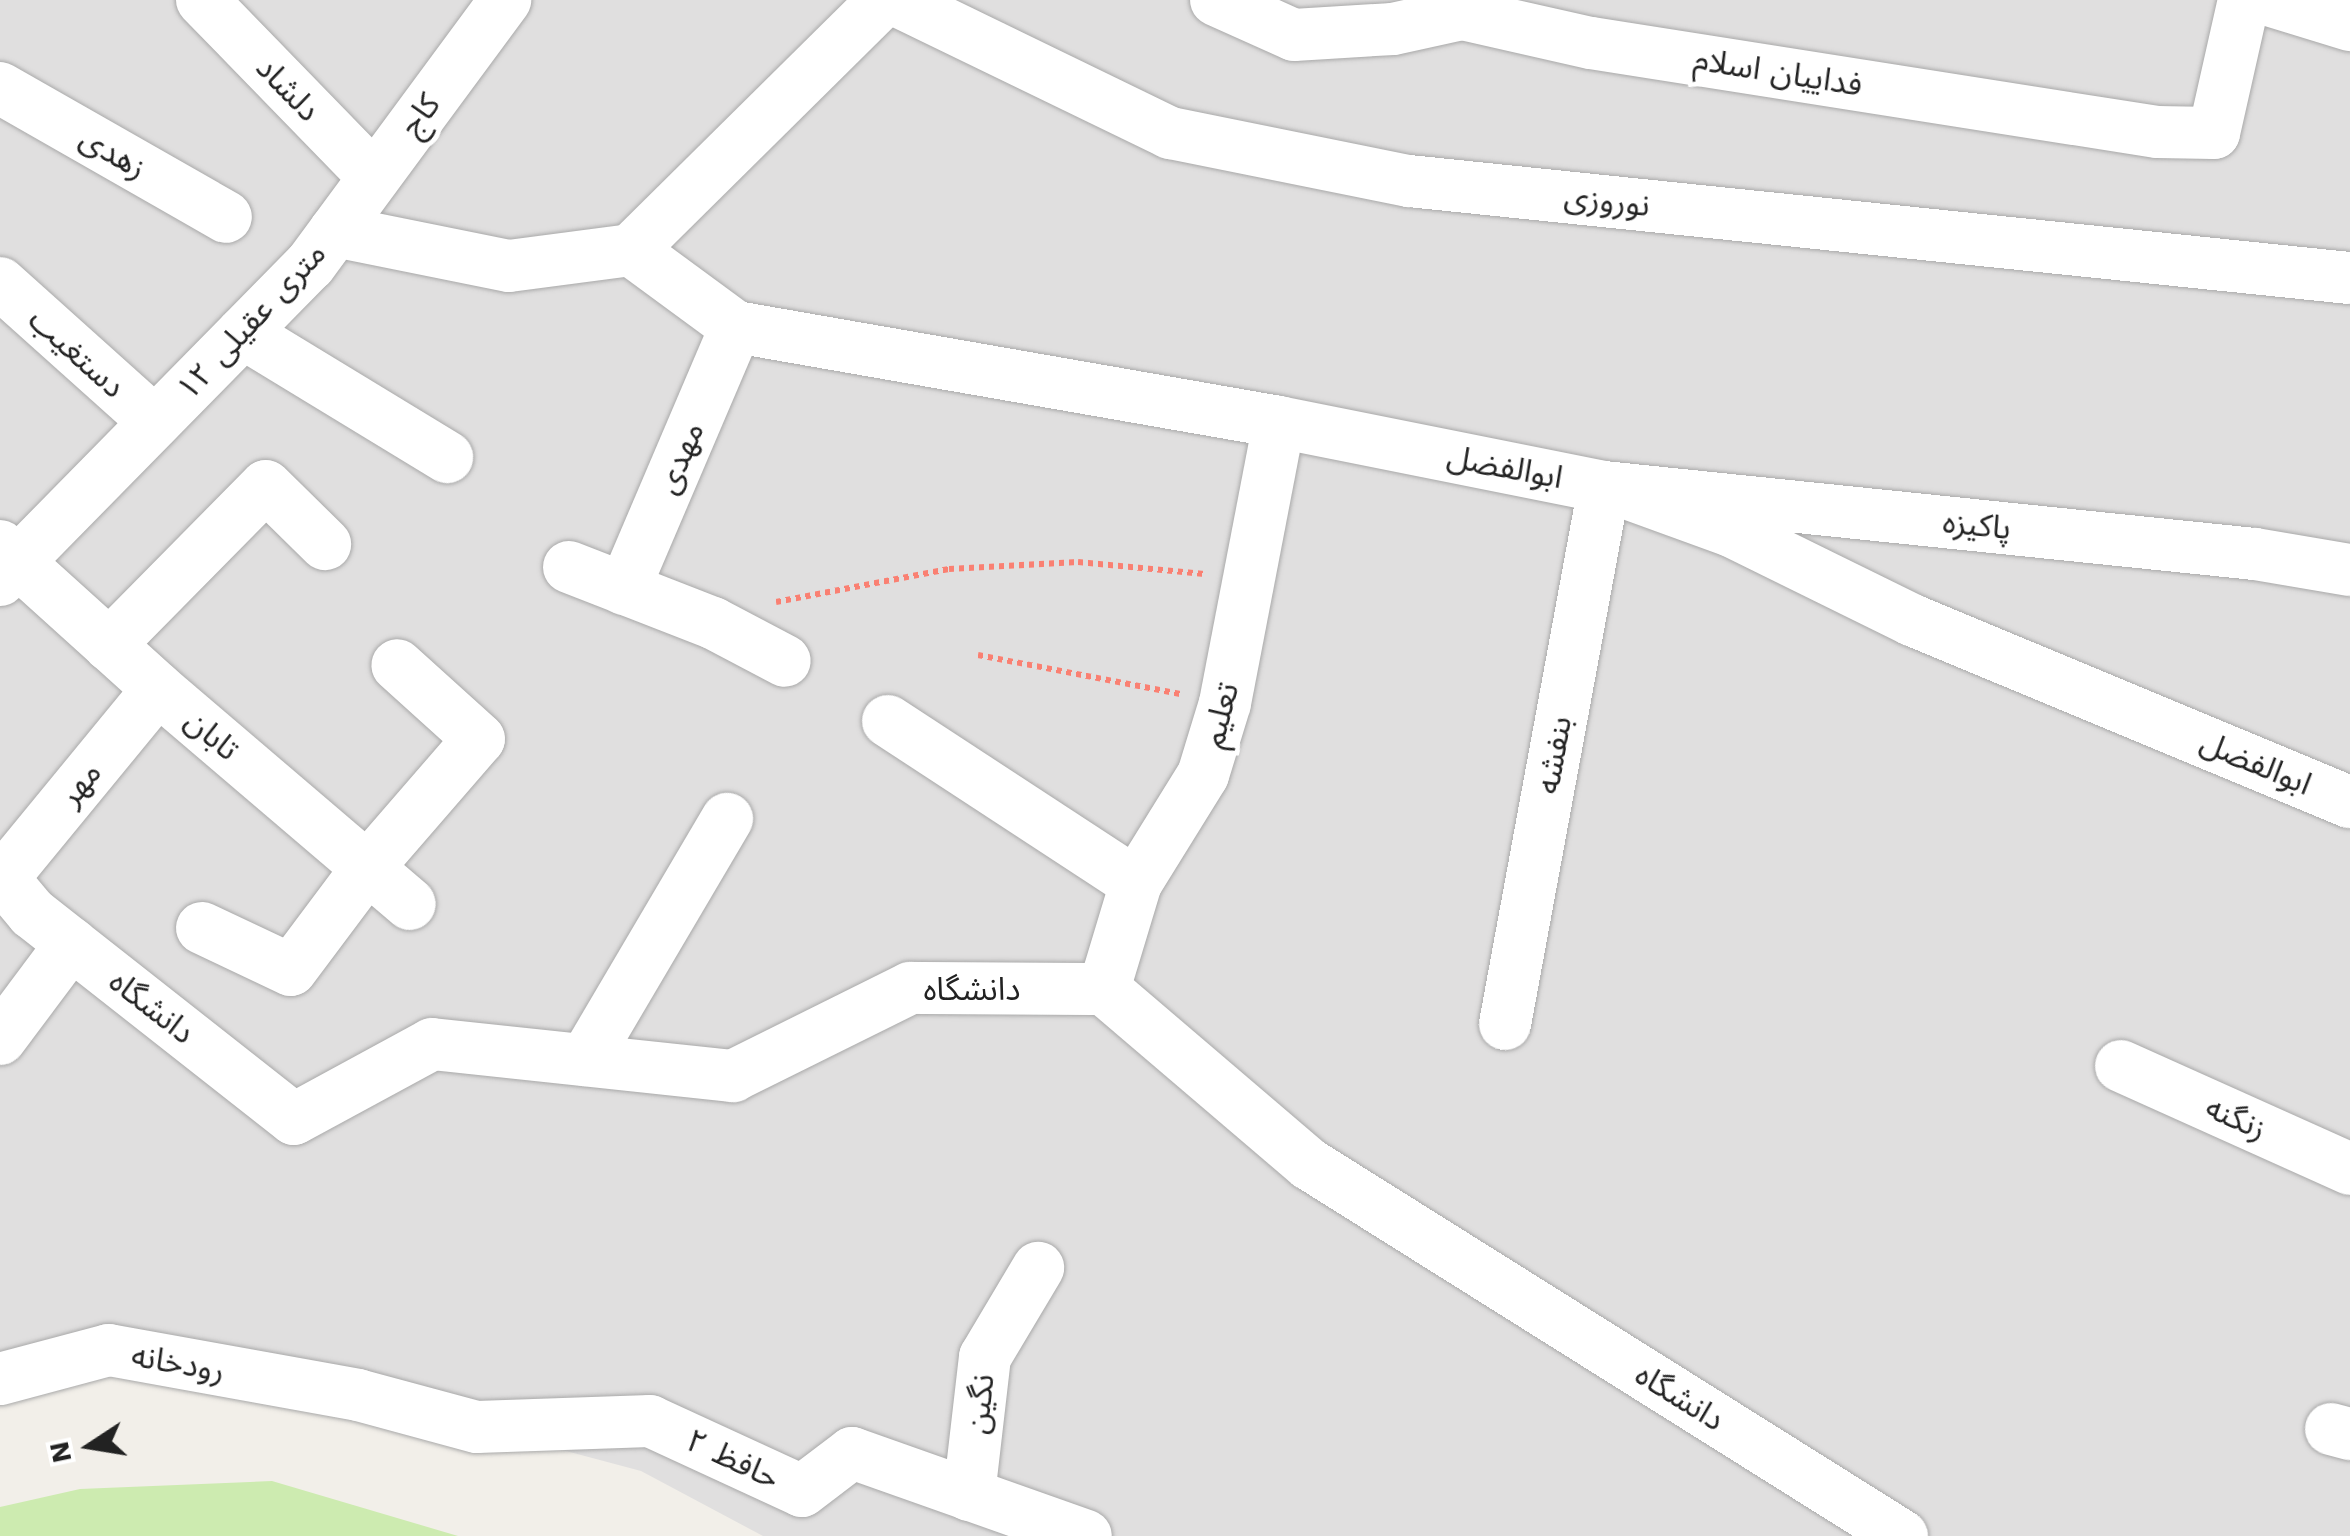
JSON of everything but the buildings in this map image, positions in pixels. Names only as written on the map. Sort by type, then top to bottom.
[{"type":"street","name":"دلشاد","points":[[202,0],[374,177]]},
{"type":"street","name":"کاج","points":[[334,231],[506,0]]},
{"type":"street","points":[[631,250],[884,0]]},
{"type":"street","name":"نوروزی","points":[[896,0],[1170,133],[1409,181],[2350,278]]},
{"type":"street","name":"فداییان اسلام","points":[[1216,0],[1294,35],[1393,29],[1462,14],[1611,46],[2157,132],[2214,133],[2244,0]]},
{"type":"street","points":[[2268,0],[2350,25]]},
{"type":"street","name":"زهدی","points":[[0,88],[226,218]]},
{"type":"street","name":"۱۲ متری عقیلی","points":[[6,562],[154,422],[310,265],[334,231],[509,266],[631,250]]},
{"type":"street","name":"ابوالفضل","points":[[631,250],[736,328],[1279,422],[1604,487],[1731,530],[1912,620],[2350,802]]},
{"type":"street","name":"دستغیب","points":[[0,284],[154,422]]},
{"type":"street","name":"مهدی","points":[[624,589],[736,328]]},
{"type":"street","points":[[242,333],[447,457]]},
{"type":"street","name":"تعلیم","points":[[1104,989],[1136,884],[1203,775],[1225,703],[1279,422]]},
{"type":"street","points":[[109,645],[266,486],[325,544]]},
{"type":"street","name":"پاکیزه","points":[[1604,487],[2255,554],[2350,570]]},
{"type":"street","name":"بنفشه","points":[[1505,1024],[1604,487]]},
{"type":"street","name":"تابان","points":[[6,562],[109,645],[410,904]]},
{"type":"street","points":[[569,568],[713,622],[786,661]]},
{"type":"street","points":[[202,928],[291,970],[368,867],[479,738],[396,665]]},
{"type":"street","name":"مهر","points":[[2,877],[158,689]]},
{"type":"street","points":[[888,721],[1136,884]]},
{"type":"street","points":[[585,1060],[726,819]]},
{"type":"street","name":"دانشگاه","points":[[2,877],[32,913],[294,1119],[432,1044],[732,1076],[910,988],[1104,989],[1308,1164],[1902,1536]]},
{"type":"street","points":[[0,1040],[70,944]]},
{"type":"street","name":"زنگنه","points":[[2121,1066],[2350,1169]]},
{"type":"street","name":"نگین","points":[[970,1495],[985,1357],[1038,1268]]},
{"type":"street","name":"رودخانه","points":[[0,1379],[109,1350],[358,1395]]},
{"type":"street","name":"حافظ ۲","points":[[358,1395],[478,1428],[650,1422],[802,1491],[852,1453],[1086,1536]]},
{"type":"path","points":[[713,622],[801,594],[949,569],[1078,562],[1250,579]]},
{"type":"path","points":[[978,655],[1225,703]]},
{"type":"shaded area","points":[[0,0],[2350,0],[2350,1536],[763,1536],[641,1471],[115,1331],[0,1353]]},
{"type":"green space","points":[[272,1481],[458,1536],[0,1536],[0,1507],[80,1489]]}]
